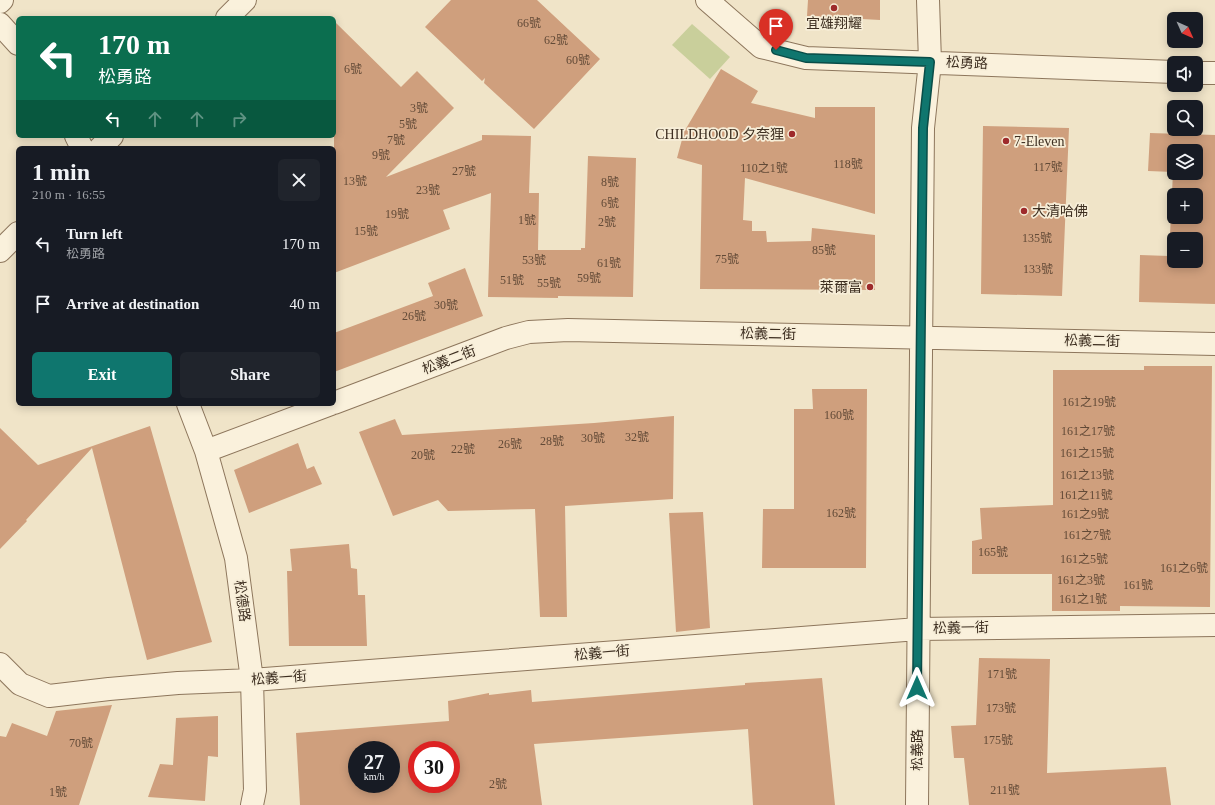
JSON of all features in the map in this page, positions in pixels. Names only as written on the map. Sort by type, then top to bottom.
[{"type":"street","points":[[229,16],[245,0]]},
{"type":"street","name":"松勇路","points":[[708,0],[761,47],[806,58],[1167,72]]},
{"type":"street","name":"松義路","points":[[917,805],[923,128],[930,62],[928,0]]},
{"type":"street","points":[[0,24],[16,42]]},
{"type":"street","points":[[1203,72],[1215,73]]},
{"type":"street","points":[[102,146],[110,138]]},
{"type":"street","points":[[0,251],[16,235]]},
{"type":"street","name":"松義二街","points":[[336,402],[506,338],[529,332],[568,330],[1215,344]]},
{"type":"street","name":"松德路","points":[[189,406],[206,451],[236,558],[252,680],[255,790],[252,805]]},
{"type":"street","points":[[206,451],[326,406]]},
{"type":"street","name":"松義一街","points":[[0,664],[20,684],[49,696],[178,683],[252,680],[918,629],[1215,625]]},
{"type":"green space","points":[[692,24],[730,57],[710,79],[672,45]]},
{"type":"building","points":[[451,0],[537,0],[600,59],[534,129],[484,83],[485,78],[482,81],[425,27]]},
{"type":"building","name":"宜雄翔耀","points":[[808,0],[880,0],[880,20],[807,16]]},
{"type":"building","points":[[336,23],[401,87],[417,71],[454,108],[386,177],[482,140],[482,135],[531,136],[529,193],[539,193],[538,250],[581,250],[581,248],[585,248],[588,156],[636,158],[633,297],[488,297],[491,193],[443,210],[450,229],[336,272],[336,146],[334,146],[334,138],[336,138]]},
{"type":"building","points":[[721,69],[758,91],[751,103],[815,118],[815,107],[875,107],[875,214],[745,178],[743,220],[752,221],[752,231],[766,231],[767,242],[811,241],[812,228],[875,235],[875,290],[700,289],[702,165],[677,158],[684,132]]},
{"type":"building","name":"大清哈佛","points":[[983,126],[1069,128],[1062,296],[981,294]]},
{"type":"building","points":[[1150,133],[1167,134],[1167,136],[1215,135],[1215,304],[1139,302],[1140,255],[1167,256],[1167,268],[1203,268],[1203,232],[1170,232],[1171,224],[1203,224],[1203,188],[1172,188],[1173,180],[1203,180],[1203,144],[1167,144],[1167,172],[1148,171]]},
{"type":"building","points":[[465,268],[483,316],[336,371],[336,332],[433,296],[428,283]]},
{"type":"building","points":[[1144,366],[1212,366],[1210,607],[1120,606],[1120,611],[1052,611],[1052,574],[972,574],[972,541],[982,539],[980,508],[1053,505],[1053,370],[1144,370]]},
{"type":"building","points":[[812,389],[867,389],[866,568],[762,568],[763,509],[794,509],[794,409],[813,409]]},
{"type":"building","points":[[674,416],[673,499],[565,506],[567,617],[540,617],[535,509],[448,511],[438,500],[393,516],[359,432],[395,419],[402,435],[594,423]]},
{"type":"building","points":[[150,426],[212,642],[147,660],[92,448],[0,549],[0,428],[38,465]]},
{"type":"building","points":[[298,443],[307,469],[314,466],[322,484],[249,513],[234,470]]},
{"type":"building","points":[[703,512],[710,628],[676,632],[669,513]]},
{"type":"building","points":[[349,544],[351,568],[357,569],[358,595],[365,595],[367,646],[289,646],[287,571],[292,571],[290,549]]},
{"type":"building","points":[[979,658],[1050,659],[1047,773],[1166,767],[1171,805],[969,805],[964,758],[954,758],[951,726],[976,725]]},
{"type":"building","points":[[822,678],[835,805],[753,805],[748,729],[534,744],[542,805],[300,805],[296,733],[449,721],[448,701],[489,693],[489,695],[531,690],[532,702],[745,685],[745,683]]},
{"type":"building","points":[[112,705],[79,805],[0,805],[0,736],[6,737],[12,723],[47,736],[56,711]]},
{"type":"building","points":[[218,716],[218,757],[208,756],[205,801],[148,797],[160,764],[173,765],[176,718]]},
{"type":"place","name":"宜雄翔耀","points":[[834,8]]},
{"type":"place","name":"CHILDHOOD 夕奈狸","points":[[792,134]]},
{"type":"place","name":"7-Eleven","points":[[1006,141]]},
{"type":"place","name":"大清哈佛","points":[[1024,211]]},
{"type":"place","name":"萊爾富","points":[[870,287]]},
{"type":"route","points":[[776,50],[806,58],[930,62],[923,128],[917,688]]}]
